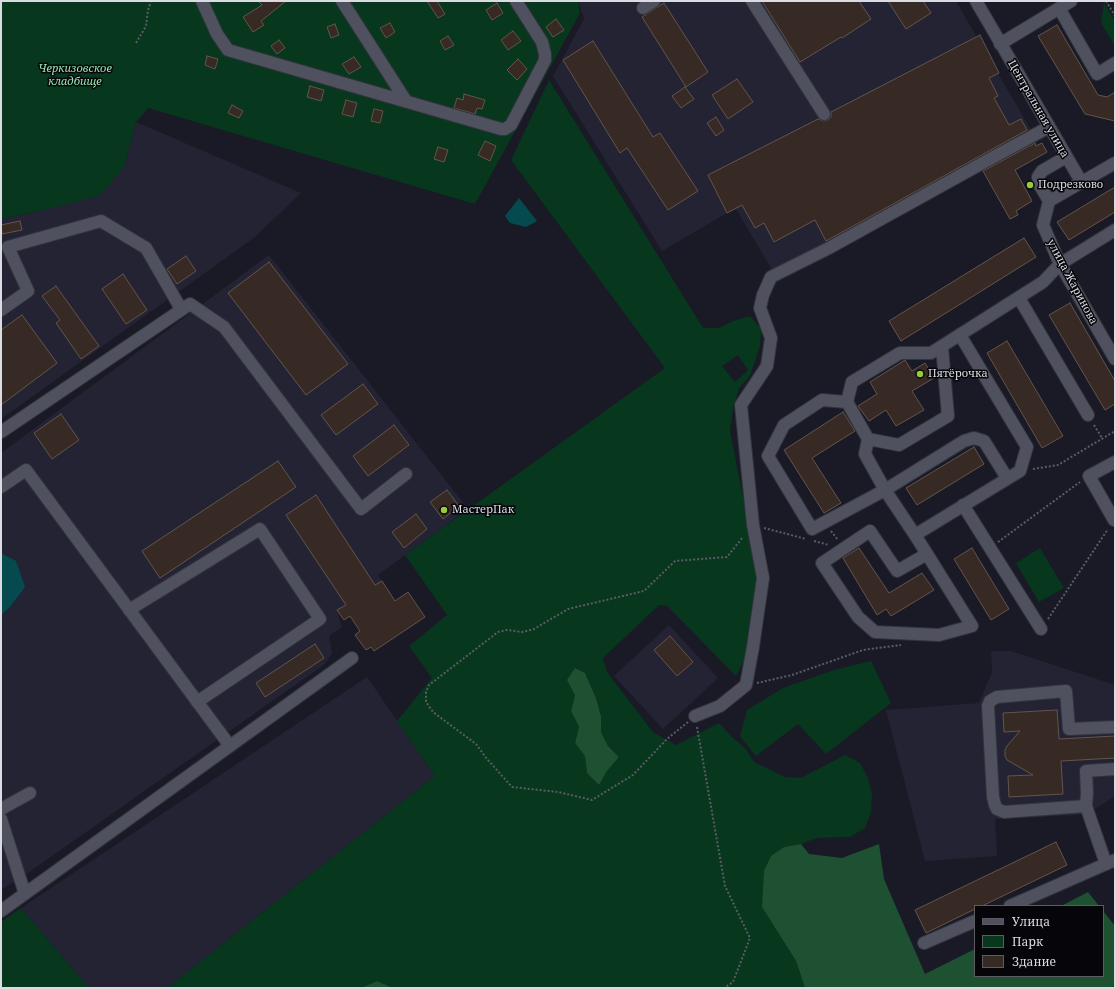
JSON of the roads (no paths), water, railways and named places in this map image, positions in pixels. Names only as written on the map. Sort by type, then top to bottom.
[{"type":"street","points":[[202,1],[217,34],[228,50],[501,129],[506,129],[511,125],[545,60],[546,54],[542,42],[516,1]]},
{"type":"street","points":[[342,1],[406,102]]},
{"type":"street","points":[[643,8],[654,1]]},
{"type":"street","points":[[752,1],[824,114]]},
{"type":"street","points":[[1000,44],[1071,1]]},
{"type":"street","name":"Центральная улица","points":[[979,2],[1000,44],[1082,183]]},
{"type":"street","points":[[1059,8],[1097,74],[1115,63]]},
{"type":"street","points":[[695,716],[720,706],[746,685],[753,647],[763,578],[753,525],[741,405],[767,366],[770,338],[760,308],[763,295],[771,277],[829,248],[1049,128]]},
{"type":"street","points":[[1066,156],[1042,171],[1038,177],[1039,184],[1049,201],[1115,163]]},
{"type":"street","name":"улица Жаринова","points":[[1049,201],[1043,225],[1060,264],[1115,359]]},
{"type":"street","points":[[1,310],[28,291],[4,248],[101,221],[146,248],[181,309]]},
{"type":"street","points":[[926,554],[897,572],[870,531],[822,564],[858,617],[875,632],[939,635],[972,626],[915,535],[885,490],[865,454],[868,439],[846,402],[852,382],[900,353],[931,353],[942,347],[1043,282],[1060,264],[1115,230]]},
{"type":"street","points":[[1019,298],[1088,415]]},
{"type":"street","points":[[1,432],[190,304],[224,327],[361,509],[406,474]]},
{"type":"street","points":[[915,535],[1020,471],[1027,447],[960,335]]},
{"type":"street","points":[[868,439],[899,445],[948,416],[942,347]]},
{"type":"street","points":[[846,402],[822,400],[784,425],[768,456],[812,529],[885,490],[964,441],[974,438],[984,441],[1007,478]]},
{"type":"street","points":[[1115,462],[1089,476],[1115,521]]},
{"type":"street","points":[[1,487],[26,470],[230,746]]},
{"type":"street","points":[[963,505],[1040,629]]},
{"type":"street","points":[[129,610],[260,529],[320,619],[197,702]]},
{"type":"street","points":[[1,911],[352,658]]},
{"type":"street","points":[[1086,806],[1004,812],[997,809],[994,805],[993,797],[988,706],[990,701],[997,697],[1066,691],[1069,729],[1115,727]]},
{"type":"street","points":[[1012,905],[1111,862],[1086,806],[1086,771],[1115,769]]},
{"type":"street","points":[[1,809],[30,793]]},
{"type":"street","points":[[1,819],[25,894]]},
{"type":"street","points":[[924,943],[974,921]]},
{"type":"place","name":"Подрезково","points":[[1030,185]]},
{"type":"place","name":"Пятёрочка","points":[[920,374]]},
{"type":"place","name":"МастерПак","points":[[444,510]]},
{"type":"park label","name":"Черкизовское кладбище","points":[[75,75]]}]
